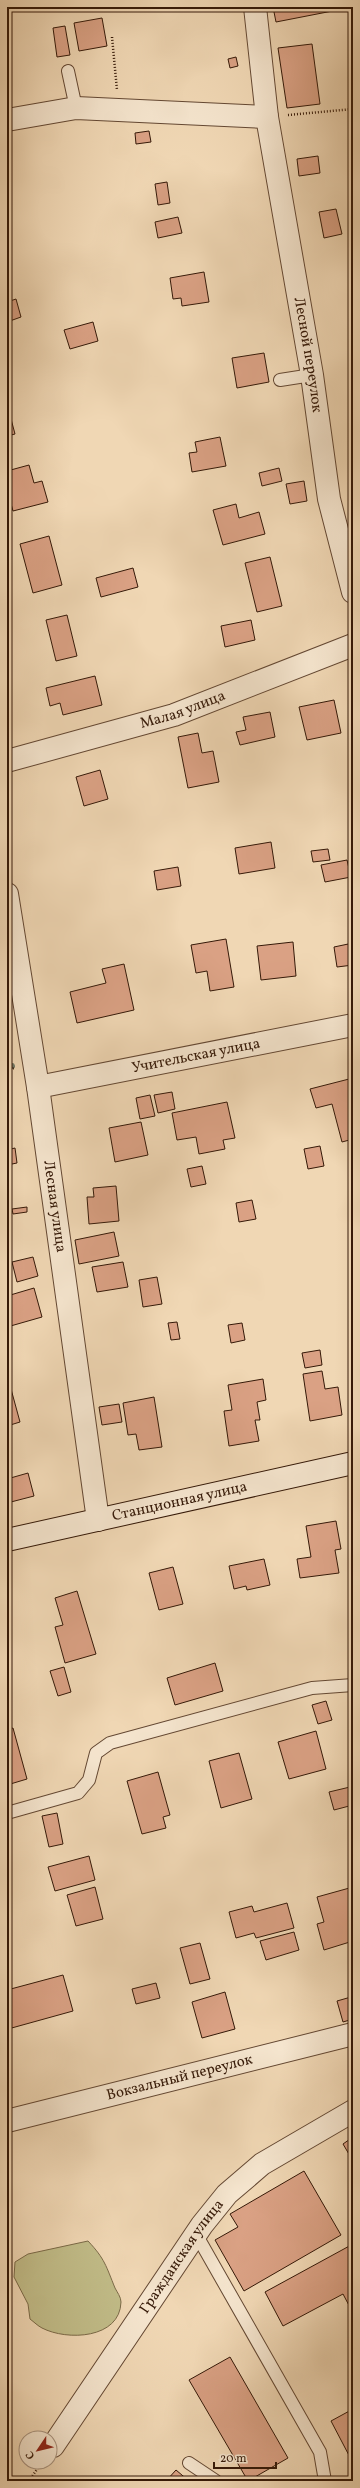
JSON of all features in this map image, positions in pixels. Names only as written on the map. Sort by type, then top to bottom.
[{"type":"street","name":"Лесной переулок","points":[[255,7],[267,118],[312,375],[329,499],[353,592]]},
{"type":"street","points":[[7,120],[76,108],[267,118]]},
{"type":"street","name":"Малая улица","points":[[7,761],[174,715],[353,645]]},
{"type":"street","name":"Лесная улица","points":[[7,894],[38,1087],[98,1520]]},
{"type":"street","name":"Учительская улица","points":[[38,1087],[353,1025]]},
{"type":"street","name":"Станционная улица","points":[[7,1540],[353,1463]]},
{"type":"street","name":"Вокзальный переулок","points":[[7,2121],[353,2034]]},
{"type":"street","name":"Гражданская улица","points":[[58,2438],[196,2234],[226,2194],[262,2164],[353,2111]]},
{"type":"lane","points":[[68,71],[76,108]]},
{"type":"lane","points":[[280,380],[312,375]]},
{"type":"lane","points":[[7,1813],[78,1793],[89,1780],[96,1753],[110,1743],[312,1688],[353,1686]]},
{"type":"lane","points":[[196,2234],[320,2452],[325,2481]]},
{"type":"lane","points":[[189,2463],[216,2481]]},
{"type":"path","points":[[112,37],[118,110]]},
{"type":"path","points":[[267,118],[353,109]]},
{"type":"path","points":[[29,2481],[36,2470]]},
{"type":"shaded area","points":[[88,2241],[102,2258],[120,2296],[121,2302],[118,2314],[112,2324],[102,2330],[90,2334],[65,2335],[42,2328],[30,2319],[28,2304],[14,2277],[15,2262],[28,2254]]},
{"type":"building","points":[[210,7],[231,7],[211,11]]},
{"type":"building","points":[[273,7],[353,7],[276,22]]},
{"type":"building","points":[[102,18],[107,46],[79,51],[74,23]]},
{"type":"building","points":[[65,26],[70,55],[57,57],[53,28]]},
{"type":"building","points":[[312,44],[320,104],[287,108],[278,48]]},
{"type":"building","points":[[236,57],[238,66],[230,68],[228,59]]},
{"type":"building","points":[[149,131],[151,142],[136,144],[135,133]]},
{"type":"building","points":[[318,156],[320,173],[299,176],[297,159]]},
{"type":"building","points":[[167,182],[170,203],[158,205],[155,184]]},
{"type":"building","points":[[336,209],[342,234],[324,238],[319,212]]},
{"type":"building","points":[[178,217],[182,233],[158,238],[155,222]]},
{"type":"building","points":[[204,272],[209,302],[182,306],[181,298],[173,299],[170,278]]},
{"type":"building","points":[[16,299],[21,317],[7,322],[7,302]]},
{"type":"building","points":[[93,322],[98,341],[70,349],[64,330]]},
{"type":"building","points":[[264,353],[269,382],[237,388],[232,358]]},
{"type":"building","points":[[7,404],[15,434],[7,436]]},
{"type":"building","points":[[220,437],[226,466],[192,472],[189,453],[197,452],[195,442]]},
{"type":"building","points":[[29,465],[34,483],[42,481],[48,502],[13,511],[7,489],[7,471]]},
{"type":"building","points":[[279,468],[282,481],[262,486],[259,473]]},
{"type":"building","points":[[304,481],[307,501],[290,504],[286,484]]},
{"type":"building","points":[[236,504],[239,518],[259,512],[265,534],[223,545],[213,510]]},
{"type":"building","points":[[49,536],[62,585],[33,593],[20,544]]},
{"type":"building","points":[[270,557],[282,606],[257,612],[245,563]]},
{"type":"building","points":[[133,568],[138,587],[101,597],[96,578]]},
{"type":"building","points":[[67,615],[77,656],[56,661],[46,620]]},
{"type":"building","points":[[251,620],[255,640],[225,647],[221,626]]},
{"type":"building","points":[[95,676],[102,705],[63,715],[60,703],[50,706],[46,688]]},
{"type":"building","points":[[334,700],[341,733],[307,740],[299,707]]},
{"type":"building","points":[[270,712],[275,737],[240,745],[236,732],[246,730],[243,717]]},
{"type":"building","points":[[198,733],[202,753],[213,751],[219,782],[188,788],[178,737]]},
{"type":"building","points":[[100,770],[108,799],[84,806],[76,777]]},
{"type":"building","points":[[271,842],[275,868],[239,874],[235,848]]},
{"type":"building","points":[[328,849],[330,860],[313,862],[311,851]]},
{"type":"building","points":[[347,860],[351,877],[325,882],[321,865]]},
{"type":"building","points":[[178,867],[181,886],[157,890],[154,871]]},
{"type":"building","points":[[226,939],[234,987],[210,991],[207,971],[196,973],[191,945]]},
{"type":"building","points":[[293,942],[296,976],[261,980],[257,946]]},
{"type":"building","points":[[353,943],[353,965],[337,967],[334,947]]},
{"type":"building","points":[[124,964],[134,1010],[77,1023],[70,992],[106,983],[102,969]]},
{"type":"building","points":[[353,1078],[353,1139],[342,1142],[332,1104],[316,1108],[310,1089]]},
{"type":"building","points":[[172,1092],[175,1109],[158,1113],[154,1095]]},
{"type":"building","points":[[150,1095],[155,1116],[140,1119],[136,1098]]},
{"type":"building","points":[[227,1102],[235,1138],[223,1140],[225,1149],[199,1154],[196,1137],[177,1140],[172,1113]]},
{"type":"building","points":[[141,1122],[148,1155],[115,1162],[109,1128]]},
{"type":"building","points":[[320,1146],[324,1166],[308,1169],[304,1149]]},
{"type":"building","points":[[15,1148],[17,1163],[7,1165],[7,1150]]},
{"type":"building","points":[[202,1166],[206,1184],[191,1187],[187,1169]]},
{"type":"building","points":[[116,1186],[119,1221],[89,1224],[87,1197],[94,1197],[93,1188]]},
{"type":"building","points":[[252,1200],[256,1219],[239,1222],[236,1203]]},
{"type":"building","points":[[27,1207],[27,1212],[13,1214],[12,1209]]},
{"type":"building","points":[[114,1232],[119,1256],[79,1264],[75,1240]]},
{"type":"building","points":[[33,1257],[38,1276],[17,1282],[12,1262]]},
{"type":"building","points":[[123,1262],[128,1287],[97,1292],[92,1267]]},
{"type":"building","points":[[157,1277],[162,1304],[143,1307],[139,1280]]},
{"type":"building","points":[[34,1288],[42,1317],[7,1327],[7,1296]]},
{"type":"building","points":[[177,1322],[180,1339],[171,1340],[168,1323]]},
{"type":"building","points":[[242,1323],[245,1340],[231,1343],[228,1325]]},
{"type":"building","points":[[320,1350],[322,1365],[305,1368],[302,1353]]},
{"type":"building","points":[[322,1371],[325,1389],[338,1387],[342,1415],[310,1421],[303,1374]]},
{"type":"building","points":[[263,1379],[266,1400],[257,1402],[260,1420],[255,1420],[259,1441],[229,1446],[224,1411],[232,1410],[228,1385]]},
{"type":"building","points":[[11,1389],[20,1422],[7,1426],[7,1390]]},
{"type":"building","points":[[154,1397],[162,1447],[139,1450],[136,1434],[128,1435],[123,1403]]},
{"type":"building","points":[[119,1404],[122,1422],[102,1425],[99,1407]]},
{"type":"building","points":[[28,1473],[34,1496],[7,1503],[7,1479]]},
{"type":"building","points":[[336,1521],[341,1549],[335,1550],[339,1573],[300,1578],[297,1559],[311,1557],[306,1526]]},
{"type":"building","points":[[264,1559],[270,1585],[247,1590],[246,1586],[234,1589],[229,1566]]},
{"type":"building","points":[[173,1567],[183,1604],[159,1610],[149,1573]]},
{"type":"building","points":[[77,1591],[96,1654],[65,1663],[55,1627],[63,1625],[55,1598]]},
{"type":"building","points":[[215,1663],[223,1691],[175,1705],[167,1678]]},
{"type":"building","points":[[64,1667],[71,1692],[58,1696],[50,1671]]},
{"type":"building","points":[[326,1701],[332,1720],[318,1724],[312,1705]]},
{"type":"building","points":[[13,1728],[27,1779],[7,1785],[7,1730]]},
{"type":"building","points":[[316,1731],[326,1769],[289,1779],[278,1742]]},
{"type":"building","points":[[239,1753],[252,1799],[221,1808],[209,1761]]},
{"type":"building","points":[[158,1772],[170,1815],[163,1817],[166,1828],[142,1834],[127,1781]]},
{"type":"building","points":[[350,1787],[353,1805],[334,1810],[329,1792]]},
{"type":"building","points":[[57,1813],[63,1844],[49,1847],[42,1816]]},
{"type":"building","points":[[89,1856],[95,1880],[55,1891],[48,1867]]},
{"type":"building","points":[[95,1887],[103,1919],[76,1926],[67,1895]]},
{"type":"building","points":[[353,1887],[353,1941],[324,1950],[317,1924],[324,1922],[317,1897]]},
{"type":"building","points":[[287,1903],[294,1928],[256,1938],[254,1933],[236,1938],[229,1912],[252,1906],[254,1912]]},
{"type":"building","points":[[294,1932],[299,1950],[266,1960],[260,1941]]},
{"type":"building","points":[[200,1943],[210,1979],[190,1984],[180,1948]]},
{"type":"building","points":[[63,1975],[73,2011],[8,2029],[7,1990]]},
{"type":"building","points":[[156,1983],[160,1998],[136,2004],[132,1989]]},
{"type":"building","points":[[225,1992],[235,2029],[202,2038],[192,2002]]},
{"type":"building","points":[[351,1997],[353,2019],[343,2022],[337,2001]]},
{"type":"building","points":[[353,2137],[353,2161],[343,2144]]},
{"type":"building","points":[[304,2171],[341,2235],[244,2291],[215,2240],[238,2227],[230,2214]]},
{"type":"building","points":[[353,2244],[353,2313],[343,2294],[283,2326],[265,2292]]},
{"type":"building","points":[[230,2357],[288,2458],[248,2481],[189,2380]]},
{"type":"building","points":[[353,2409],[353,2463],[331,2421]]},
{"type":"building","points":[[176,2470],[189,2481],[166,2481]]},
{"type":"waterway","points":[[7,1067],[12,1066]]}]
